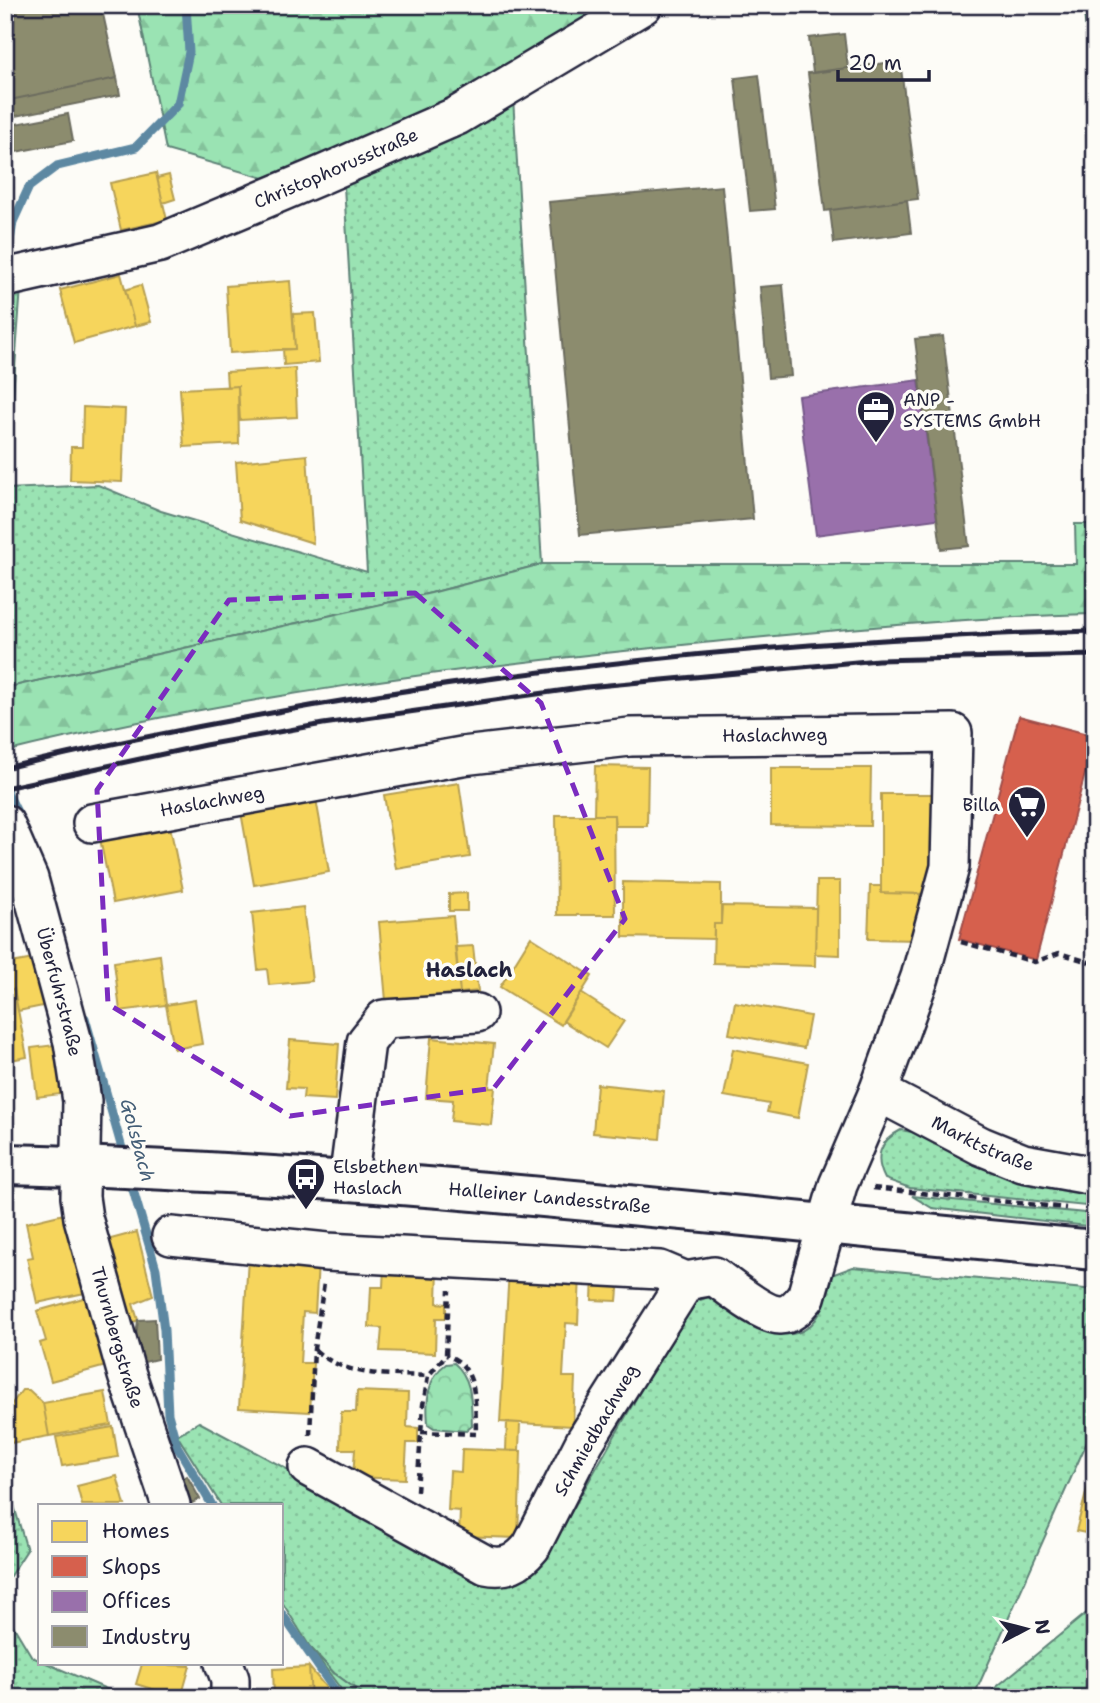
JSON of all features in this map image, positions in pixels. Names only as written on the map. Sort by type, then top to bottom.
[{"type":"main road","name":"Halleiner Landesstraße","points":[[5,1164],[93,1166],[348,1182],[828,1223],[1095,1250]]},
{"type":"street","name":"Christophorusstraße","points":[[5,278],[160,243],[317,177],[457,116],[643,5]]},
{"type":"street","name":"Haslachweg","points":[[92,823],[462,756],[630,737],[953,733],[950,867],[920,976],[878,1092],[838,1185],[828,1223]]},
{"type":"street","name":"Überfuhrstraße","points":[[6,828],[29,879],[73,1042],[93,1166]]},
{"type":"street","points":[[348,1182],[366,1042],[384,1019],[477,1013]]},
{"type":"street","name":"Marktstraße","points":[[878,1092],[981,1146],[1023,1164],[1095,1176]]},
{"type":"street","name":"Thurnbergstraße","points":[[93,1166],[83,1217],[127,1376],[171,1504]]},
{"type":"street","points":[[171,1236],[327,1252],[660,1270],[686,1280],[714,1276],[764,1310],[780,1315],[795,1310],[806,1297],[828,1223]]},
{"type":"street","name":"Schmiedbachweg","points":[[308,1467],[486,1565],[502,1568],[521,1559],[531,1547],[585,1441],[686,1280]]},
{"type":"street","points":[[224,1664],[230,1679],[230,1698]]},
{"type":"path","points":[[932,934],[1035,962],[1059,953],[1095,964]]},
{"type":"path","points":[[838,1185],[1067,1208]]},
{"type":"path","points":[[308,1467],[314,1349],[327,1252]]},
{"type":"path","points":[[415,1527],[421,1432],[428,1376],[446,1355],[450,1260]]},
{"type":"path","points":[[314,1349],[330,1364],[349,1371],[428,1376]]},
{"type":"path","points":[[421,1432],[477,1434],[472,1379],[460,1360],[446,1355]]},
{"type":"highlighted area","points":[[415,593],[541,703],[625,919],[494,1088],[290,1116],[108,1004],[97,790],[229,600]]},
{"type":"green space","points":[[137,5],[605,5],[449,100],[264,178],[166,150]]},
{"type":"green space","points":[[1083,5],[1095,5],[1095,103]]},
{"type":"green space","points":[[513,98],[542,564],[431,593],[5,688],[5,293],[21,287],[6,489],[98,485],[161,511],[367,572],[344,186]]},
{"type":"green space","points":[[1075,524],[1095,524],[1095,614],[944,621],[519,663],[261,699],[90,732],[5,752],[5,688],[431,593],[542,564],[1076,564]]},
{"type":"green space","points":[[901,1130],[1095,1193],[1095,1207],[910,1188],[885,1179],[879,1157],[883,1145]]},
{"type":"green space","points":[[912,1196],[1095,1214],[1095,1227],[932,1208]]},
{"type":"green space","points":[[853,1267],[1095,1290],[1095,1424],[973,1698],[368,1698],[334,1673],[310,1647],[284,1605],[284,1504],[220,1504],[177,1435],[199,1422],[494,1580],[542,1563],[690,1304],[708,1297],[765,1329],[780,1334],[794,1334],[807,1328],[818,1316],[834,1274]]},
{"type":"green space","points":[[454,1363],[465,1376],[470,1392],[472,1426],[466,1431],[434,1428],[428,1424],[427,1407],[431,1383],[440,1369],[446,1364]]},
{"type":"green space","points":[[5,1475],[27,1550],[6,1582],[8,1617],[32,1657],[38,1660],[38,1664],[48,1664],[133,1698],[5,1698]]},
{"type":"green space","points":[[1095,1606],[1095,1698],[983,1698]]},
{"type":"green space","points":[[310,1647],[334,1673],[368,1698],[342,1698],[340,1688]]},
{"type":"building: Homes","points":[[156,173],[167,220],[121,230],[110,183]]},
{"type":"building: Homes","points":[[169,175],[175,199],[163,203],[157,178]]},
{"type":"building: Homes","points":[[121,274],[135,326],[74,343],[60,290]]},
{"type":"building: Homes","points":[[290,281],[295,349],[230,353],[226,286]]},
{"type":"building: Homes","points":[[141,285],[151,322],[135,326],[125,290]]},
{"type":"building: Homes","points":[[315,313],[319,362],[284,365],[283,349],[295,349],[293,314]]},
{"type":"building: Homes","points":[[295,368],[297,417],[240,420],[238,386],[227,387],[226,372]]},
{"type":"building: Homes","points":[[238,386],[239,444],[184,447],[180,389]]},
{"type":"building: Homes","points":[[83,407],[125,409],[122,482],[70,480],[71,447],[82,447]]},
{"type":"building: Homes","points":[[307,455],[313,543],[240,520],[236,462]]},
{"type":"building: Homes","points":[[595,766],[648,767],[647,826],[615,826],[614,815],[594,815]]},
{"type":"building: Homes","points":[[771,768],[871,768],[870,826],[771,825]]},
{"type":"building: Homes","points":[[459,783],[470,857],[396,869],[384,795]]},
{"type":"building: Homes","points":[[881,794],[935,794],[935,894],[881,893]]},
{"type":"building: Homes","points":[[316,799],[329,872],[254,885],[241,812]]},
{"type":"building: Homes","points":[[556,815],[614,815],[615,915],[557,915]]},
{"type":"building: Homes","points":[[169,821],[183,890],[113,903],[99,834]]},
{"type":"building: Homes","points":[[817,881],[840,881],[840,955],[815,954]]},
{"type":"building: Homes","points":[[623,882],[721,884],[721,924],[714,924],[714,939],[623,937]]},
{"type":"building: Homes","points":[[870,886],[881,886],[881,893],[920,894],[919,940],[868,939]]},
{"type":"building: Homes","points":[[467,893],[467,911],[449,911],[449,894]]},
{"type":"building: Homes","points":[[722,906],[816,908],[815,966],[713,963],[714,924],[721,924]]},
{"type":"building: Homes","points":[[303,907],[312,981],[269,985],[267,969],[258,970],[252,913]]},
{"type":"building: Homes","points":[[453,916],[460,993],[386,1001],[379,922]]},
{"type":"building: Homes","points":[[7,930],[13,963],[5,964],[5,931]]},
{"type":"building: Homes","points":[[531,937],[592,976],[561,1025],[500,987]]},
{"type":"building: Homes","points":[[473,946],[478,991],[460,993],[455,947]]},
{"type":"building: Homes","points":[[160,955],[166,1005],[120,1011],[114,962]]},
{"type":"building: Homes","points":[[34,959],[43,1006],[18,1011],[14,989],[5,991],[5,964]]},
{"type":"building: Homes","points":[[14,989],[27,1057],[5,1061],[5,991]]},
{"type":"building: Homes","points":[[581,993],[624,1021],[606,1048],[563,1021]]},
{"type":"building: Homes","points":[[195,1000],[202,1044],[174,1049],[166,1005]]},
{"type":"building: Homes","points":[[735,1002],[810,1016],[804,1048],[729,1034]]},
{"type":"building: Homes","points":[[431,1038],[494,1044],[489,1088],[495,1088],[491,1125],[451,1121],[453,1100],[426,1098]]},
{"type":"building: Homes","points":[[290,1040],[339,1044],[335,1100],[303,1098],[304,1089],[286,1088]]},
{"type":"building: Homes","points":[[62,1044],[69,1093],[37,1097],[31,1048]]},
{"type":"building: Homes","points":[[733,1049],[808,1063],[798,1118],[767,1112],[769,1104],[724,1096]]},
{"type":"building: Homes","points":[[597,1084],[664,1091],[660,1139],[593,1133]]},
{"type":"building: Homes","points":[[68,1213],[85,1293],[37,1303],[27,1258],[33,1257],[26,1223]]},
{"type":"building: Homes","points":[[137,1232],[153,1296],[133,1304],[138,1320],[122,1328],[96,1243]]},
{"type":"building: Homes","points":[[248,1258],[318,1263],[315,1313],[303,1312],[300,1363],[313,1363],[310,1412],[239,1408]]},
{"type":"building: Homes","points":[[384,1266],[438,1268],[437,1303],[446,1304],[446,1318],[436,1318],[435,1353],[380,1351],[382,1328],[369,1327],[371,1287],[383,1287]]},
{"type":"building: Homes","points":[[509,1270],[580,1274],[578,1324],[566,1323],[563,1377],[575,1377],[573,1426],[500,1422]]},
{"type":"building: Homes","points":[[593,1277],[619,1278],[617,1301],[592,1300]]},
{"type":"building: Homes","points":[[87,1297],[106,1366],[51,1381],[40,1343],[46,1341],[37,1311]]},
{"type":"building: Homes","points":[[22,1390],[29,1390],[43,1403],[49,1436],[5,1444],[5,1413]]},
{"type":"building: Homes","points":[[357,1391],[408,1393],[407,1427],[418,1428],[418,1443],[407,1443],[405,1479],[353,1477],[355,1449],[340,1449],[341,1412],[356,1412]]},
{"type":"building: Homes","points":[[105,1392],[111,1425],[49,1436],[43,1403]]},
{"type":"building: Homes","points":[[507,1422],[520,1423],[519,1451],[506,1451]]},
{"type":"building: Homes","points":[[113,1427],[118,1457],[62,1466],[56,1437]]},
{"type":"building: Homes","points":[[462,1449],[521,1451],[518,1538],[459,1536],[460,1511],[448,1510],[450,1471],[461,1472]]},
{"type":"building: Homes","points":[[1093,1467],[1095,1468],[1095,1535],[1076,1531]]},
{"type":"building: Homes","points":[[117,1476],[125,1504],[82,1504],[77,1486]]},
{"type":"building: Homes","points":[[142,1664],[189,1664],[190,1666]]},
{"type":"building: Homes","points":[[142,1664],[190,1666],[181,1698],[136,1684]]},
{"type":"building: Homes","points":[[309,1667],[311,1698],[274,1698],[273,1669]]},
{"type":"building: Homes","points":[[309,1667],[334,1697],[334,1698],[311,1698]]},
{"type":"building: Shops","name":"Billa","points":[[1019,716],[1095,736],[1036,960],[959,939]]},
{"type":"building: Offices","points":[[919,380],[937,519],[816,535],[798,396]]},
{"type":"building: Industry","points":[[5,5],[101,5],[117,78],[5,101]]},
{"type":"building: Industry","points":[[844,34],[848,68],[813,73],[809,38]]},
{"type":"building: Industry","points":[[900,61],[918,199],[825,211],[808,73]]},
{"type":"building: Industry","points":[[759,75],[775,209],[750,211],[735,78]]},
{"type":"building: Industry","points":[[117,78],[120,95],[5,118],[5,101]]},
{"type":"building: Industry","points":[[68,114],[73,141],[5,154],[5,126]]},
{"type":"building: Industry","points":[[10,171],[13,188],[5,189],[5,172]]},
{"type":"building: Industry","points":[[722,186],[753,519],[580,535],[549,202]]},
{"type":"building: Industry","points":[[907,200],[911,233],[834,243],[830,210]]},
{"type":"building: Industry","points":[[783,285],[791,376],[768,378],[760,287]]},
{"type":"building: Industry","points":[[943,336],[969,546],[941,549],[915,339]]},
{"type":"building: Industry","points":[[155,1319],[157,1359],[132,1365],[126,1340],[136,1337],[138,1320]]},
{"type":"building: Industry","points":[[187,1476],[200,1499],[187,1504],[171,1485]]},
{"type":"waterway","name":"Golsbach","points":[[7,260],[13,222],[29,187],[57,166],[136,147],[178,104],[189,52],[186,5]]},
{"type":"waterway","name":"Golsbach","points":[[5,318],[6,296]]},
{"type":"waterway","name":"Golsbach","points":[[5,788],[20,818]]},
{"type":"waterway","name":"Golsbach","points":[[85,1018],[125,1159]]},
{"type":"waterway","name":"Golsbach","points":[[129,1176],[156,1269],[164,1330],[168,1414],[177,1446],[211,1504]]},
{"type":"waterway","name":"Golsbach","points":[[284,1617],[340,1698]]},
{"type":"railway","points":[[5,768],[274,712],[546,671],[820,644],[1095,631]]},
{"type":"railway","points":[[5,788],[205,745],[323,724],[587,687],[878,660],[1095,655]]},
{"type":"place","name":"ANP - SYSTEMS GmbH","points":[[876,444]]},
{"type":"place","name":"Billa","points":[[1027,839]]},
{"type":"place","name":"Elsbethen Haslach","points":[[306,1211]]},
{"type":"district","name":"Haslach","points":[[469,970]]}]
